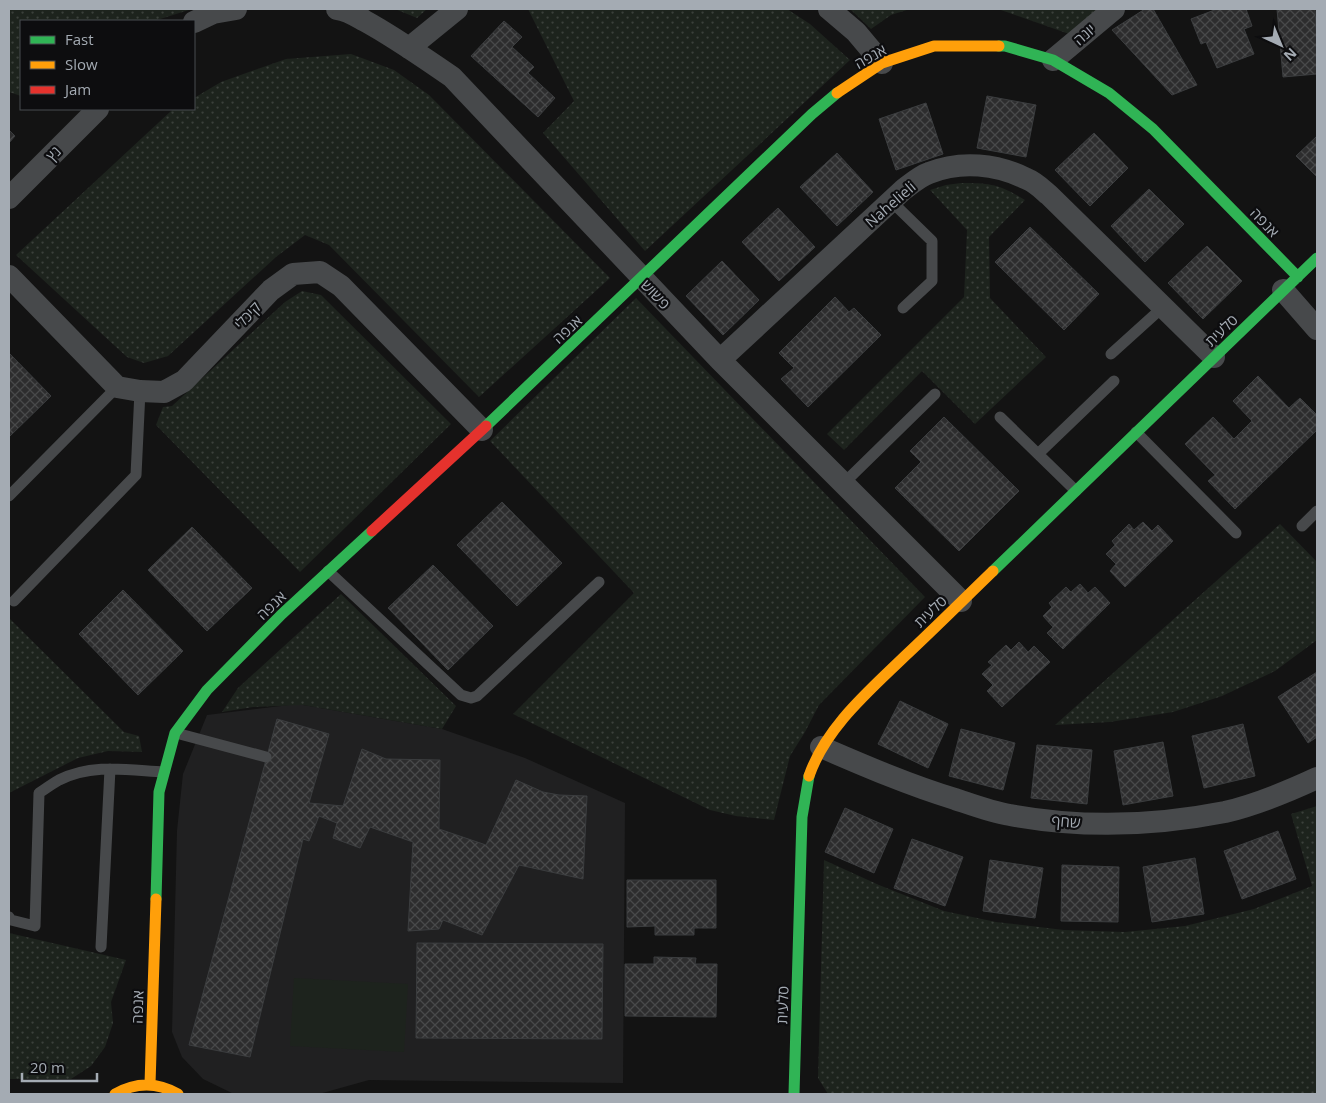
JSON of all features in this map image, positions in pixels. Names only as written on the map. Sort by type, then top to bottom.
[{"type":"street","points":[[195,22],[213,13],[236,9]]},
{"type":"street","name":"פשוש","points":[[336,9],[344,10],[410,48],[452,78],[720,360],[961,601]]},
{"type":"street","points":[[410,48],[457,9]]},
{"type":"street","points":[[829,9],[856,32],[882,64]]},
{"type":"street","name":"יונה","points":[[1053,60],[1114,9]]},
{"type":"street","name":"אנפה","points":[[150,1084],[159,792],[175,733],[188,714],[207,690],[282,614],[482,430],[642,279],[812,114],[843,90],[882,64],[934,46],[1005,46],[1053,60],[1109,92],[1142,118],[1291,284]]},
{"type":"street","name":"נץ","points":[[9,198],[97,110]]},
{"type":"street","name":"Nahelieli","points":[[720,360],[903,190],[928,173],[970,164],[1012,172],[1029,180],[1049,195],[1214,357]]},
{"type":"street","name":"סלעית","points":[[794,1094],[802,817],[808,778],[821,747],[839,722],[869,690],[1317,258]]},
{"type":"street","name":"קיכלי","points":[[117,386],[140,391],[164,392],[184,381],[271,290],[293,274],[320,272],[341,286],[482,430]]},
{"type":"street","points":[[9,276],[117,386]]},
{"type":"street","points":[[1291,284],[1317,329]]},
{"type":"street","name":"שחף","points":[[821,747],[893,778],[975,806],[1009,815],[1098,824],[1141,823],[1226,811],[1317,778]]},
{"type":"street","points":[[115,1094],[124,1088],[142,1084],[161,1086],[178,1094]]},
{"type":"lane","points":[[890,201],[932,241],[932,281],[903,308]]},
{"type":"lane","points":[[1111,354],[1163,307]]},
{"type":"lane","points":[[1038,454],[1114,381]]},
{"type":"lane","points":[[9,496],[117,386]]},
{"type":"lane","points":[[14,601],[136,475],[140,391]]},
{"type":"lane","points":[[844,484],[935,394]]},
{"type":"lane","points":[[1000,417],[1076,491]]},
{"type":"lane","points":[[1136,432],[1236,533]]},
{"type":"lane","points":[[1302,526],[1317,511]]},
{"type":"lane","points":[[328,571],[462,694],[471,698],[477,696],[599,582]]},
{"type":"lane","points":[[175,733],[266,757]]},
{"type":"lane","points":[[101,947],[110,768]]},
{"type":"lane","points":[[9,917],[11,920],[35,926],[38,793],[59,780],[82,771],[110,768],[164,772]]},
{"type":"shaded area","points":[[9,9],[192,9],[157,20],[20,20],[20,96],[9,92]]},
{"type":"shaded area","points":[[395,9],[427,9],[417,18]]},
{"type":"shaded area","points":[[528,9],[787,9],[810,24],[850,60],[645,251],[543,133],[574,101]]},
{"type":"shaded area","points":[[850,9],[910,9],[891,15],[871,29]]},
{"type":"shaded area","points":[[998,9],[1102,9],[1072,35]]},
{"type":"shaded area","points":[[351,54],[394,70],[429,95],[610,278],[479,397],[329,245],[305,235],[276,257],[168,356],[144,363],[127,357],[16,255],[171,111],[195,110],[195,97],[221,82],[286,59]]},
{"type":"shaded area","points":[[961,183],[980,183],[994,186],[1025,200],[989,237],[990,298],[1046,357],[975,424],[922,371],[844,450],[827,434],[964,297],[967,230],[930,190]]},
{"type":"shaded area","points":[[302,291],[321,295],[451,424],[300,572],[156,425],[163,407],[172,406],[285,302]]},
{"type":"shaded area","points":[[636,298],[925,597],[819,705],[790,756],[774,820],[736,816],[710,810],[513,714],[634,593],[490,441]]},
{"type":"shaded area","points":[[1280,524],[1317,562],[1317,640],[1275,671],[1222,696],[1173,712],[1110,722],[1055,725]]},
{"type":"shaded area","points":[[341,594],[456,706],[442,729],[303,705],[253,707],[222,712],[238,688]]},
{"type":"shaded area","points":[[9,618],[124,732],[139,736],[142,752],[108,751],[78,758],[9,793]]},
{"type":"shaded area","points":[[303,705],[442,729],[525,758],[625,803],[623,1083],[369,1080],[319,1094],[234,1094],[203,1079],[182,1057],[172,1032],[177,831],[183,774],[207,715]]},
{"type":"shaded area","points":[[1317,806],[1317,1094],[828,1094],[818,1078],[824,860],[944,911],[996,922],[1064,930],[1125,932],[1185,926],[1254,909],[1312,886],[1291,814]]},
{"type":"shaded area","points":[[9,933],[126,960],[111,1002],[113,1023],[105,1047],[91,1066],[71,1079],[9,1079]]},
{"type":"shaded area","points":[[294,978],[408,984],[404,1052],[290,1046]]},
{"type":"building","points":[[1145,9],[1153,9],[1197,85],[1172,95],[1112,30]]},
{"type":"building","points":[[1217,9],[1246,9],[1252,26],[1244,29],[1254,54],[1217,68],[1206,42],[1201,44],[1191,19]]},
{"type":"building","points":[[1277,9],[1315,9],[1317,74],[1283,77]]},
{"type":"building","points":[[504,21],[522,37],[512,47],[534,67],[528,73],[555,98],[538,117],[471,56]]},
{"type":"building","points":[[987,96],[1036,105],[1026,157],[977,148]]},
{"type":"building","points":[[926,103],[943,154],[896,170],[879,119]]},
{"type":"building","points":[[9,130],[15,136],[9,143]]},
{"type":"building","points":[[1094,133],[1128,168],[1090,206],[1055,170]]},
{"type":"building","points":[[1317,136],[1317,177],[1296,156]]},
{"type":"building","points":[[837,153],[873,192],[837,226],[800,187]]},
{"type":"building","points":[[1149,189],[1184,224],[1145,262],[1111,226]]},
{"type":"building","points":[[778,208],[815,247],[779,281],[742,242]]},
{"type":"building","points":[[1030,227],[1099,294],[1064,330],[995,262]]},
{"type":"building","points":[[1207,246],[1242,281],[1203,319],[1168,283]]},
{"type":"building","points":[[722,261],[759,300],[723,335],[686,296]]},
{"type":"building","points":[[835,297],[849,312],[854,308],[881,335],[808,407],[781,379],[794,368],[779,353]]},
{"type":"building","points":[[9,353],[51,396],[9,437]]},
{"type":"building","points":[[1258,376],[1289,408],[1300,398],[1317,415],[1317,430],[1235,509],[1208,481],[1215,475],[1185,444],[1213,417],[1234,439],[1252,421],[1233,401]]},
{"type":"building","points":[[944,417],[1019,491],[959,551],[895,488],[921,462],[910,451]]},
{"type":"building","points":[[502,502],[562,563],[517,606],[457,545]]},
{"type":"building","points":[[1143,522],[1152,531],[1158,525],[1173,541],[1125,587],[1110,571],[1116,564],[1106,554],[1115,545],[1112,541],[1129,524],[1134,530]]},
{"type":"building","points":[[192,527],[252,588],[207,631],[148,570]]},
{"type":"building","points":[[433,565],[493,626],[448,670],[388,608]]},
{"type":"building","points":[[1080,584],[1088,593],[1095,587],[1110,603],[1063,649],[1047,633],[1053,627],[1043,616],[1052,607],[1049,603],[1066,587],[1071,592]]},
{"type":"building","points":[[123,590],[183,651],[138,695],[79,634]]},
{"type":"building","points":[[1019,642],[1028,652],[1034,646],[1050,662],[1002,707],[987,691],[993,685],[982,674],[992,665],[988,662],[1006,645],[1011,650]]},
{"type":"building","points":[[1317,672],[1317,737],[1308,743],[1278,697]]},
{"type":"building","points":[[900,701],[948,724],[928,768],[878,744]]},
{"type":"building","points":[[277,719],[329,734],[309,803],[343,806],[362,749],[386,759],[440,760],[439,829],[486,845],[516,780],[543,792],[559,795],[587,796],[583,879],[519,865],[482,935],[443,920],[439,929],[408,931],[413,842],[370,827],[360,848],[333,838],[337,823],[319,816],[309,841],[303,839],[250,1057],[189,1045]]},
{"type":"building","points":[[1243,724],[1255,776],[1204,788],[1192,736]]},
{"type":"building","points":[[961,729],[1015,743],[1003,790],[949,776]]},
{"type":"building","points":[[1163,742],[1173,796],[1123,805],[1114,751]]},
{"type":"building","points":[[1037,745],[1092,750],[1087,804],[1031,798]]},
{"type":"building","points":[[845,808],[893,829],[874,873],[825,852]]},
{"type":"building","points":[[1278,831],[1296,879],[1242,899],[1224,851]]},
{"type":"building","points":[[912,839],[963,857],[945,906],[894,888]]},
{"type":"building","points":[[1195,858],[1204,914],[1152,922],[1143,867]]},
{"type":"building","points":[[990,860],[1043,868],[1035,918],[983,911]]},
{"type":"building","points":[[1062,865],[1119,867],[1118,922],[1061,921]]},
{"type":"building","points":[[627,880],[716,880],[716,928],[694,928],[694,935],[655,935],[655,926],[627,927]]},
{"type":"building","points":[[417,943],[603,944],[602,1039],[416,1038]]},
{"type":"building","points":[[654,957],[696,958],[695,964],[717,964],[716,1017],[625,1016],[625,964],[654,964]]},
{"type":"traffic: fast","points":[[999,46],[1005,46],[1053,60],[1109,93],[1153,129],[1298,277]]},
{"type":"traffic: fast","points":[[486,426],[812,114],[837,93]]},
{"type":"traffic: fast","points":[[993,571],[1317,258]]},
{"type":"traffic: fast","points":[[156,899],[159,792],[175,733],[207,690],[282,614],[372,531]]},
{"type":"traffic: fast","points":[[794,1094],[802,817],[809,776]]},
{"type":"traffic: slow","points":[[837,93],[882,63],[934,46],[999,46]]},
{"type":"traffic: slow","points":[[809,776],[826,742],[850,711],[993,571]]},
{"type":"traffic: slow","points":[[150,1084],[156,899]]},
{"type":"traffic: slow","points":[[115,1094],[131,1087],[146,1085],[162,1087],[178,1094]]},
{"type":"traffic: jam","points":[[372,531],[486,426]]}]
